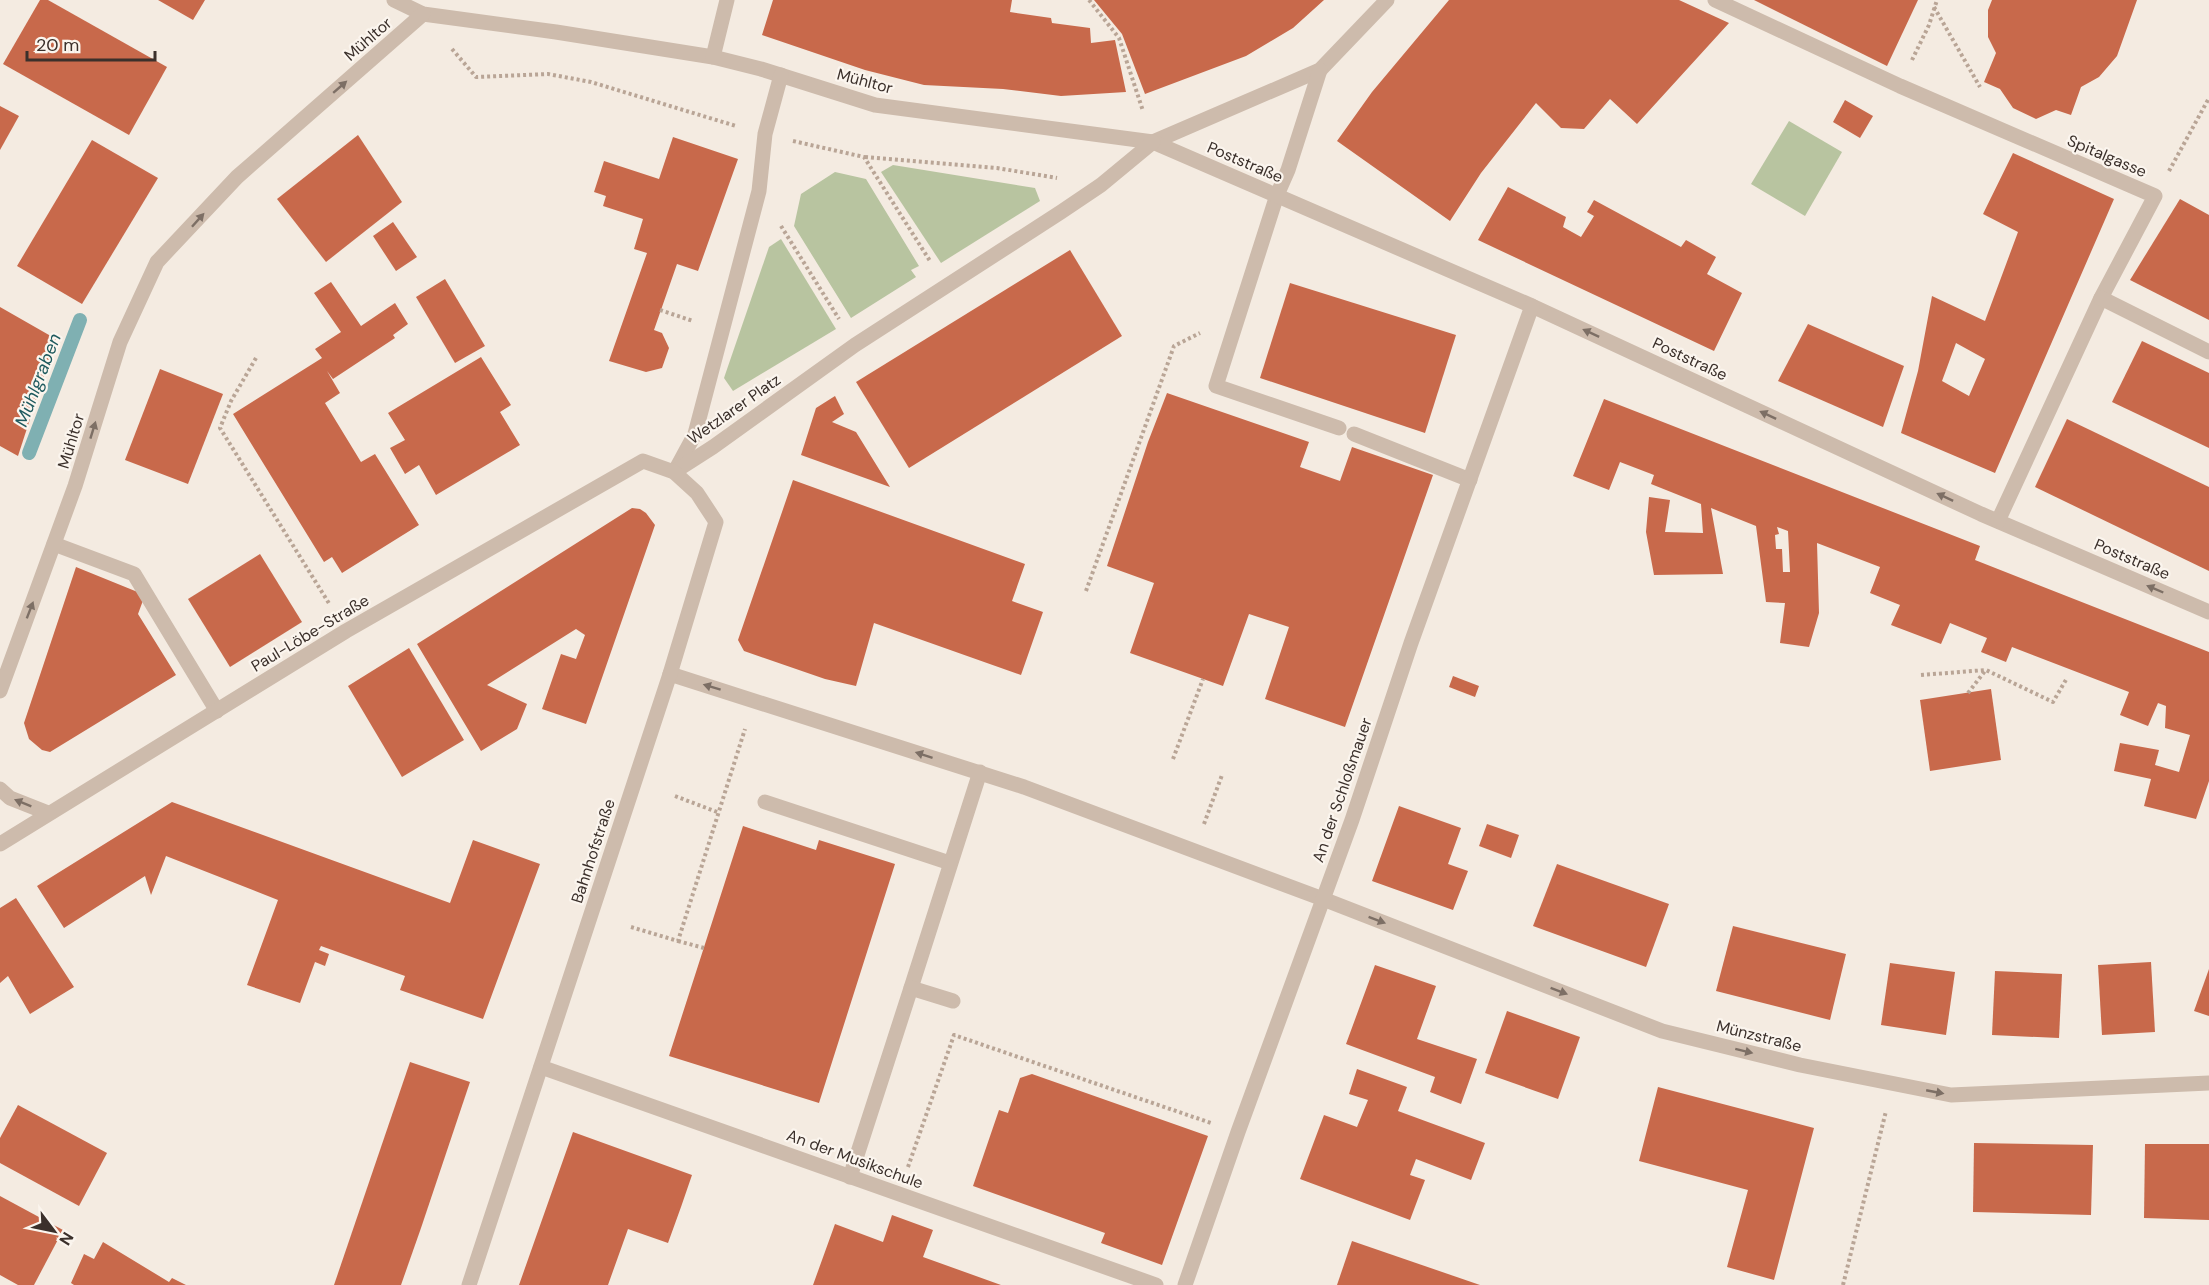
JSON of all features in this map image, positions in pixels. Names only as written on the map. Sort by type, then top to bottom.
[{"type":"street","points":[[394,0],[423,14]]},
{"type":"street","points":[[713,57],[727,0]]},
{"type":"street","points":[[1153,142],[1320,70],[1387,0]]},
{"type":"street","name":"Spitalgasse","points":[[1715,0],[1900,86],[2156,196],[2101,298],[1998,521]]},
{"type":"street","name":"Mühltor","points":[[0,691],[75,486],[120,342],[157,262],[237,177],[423,14],[713,57],[781,75],[875,105],[1153,142]]},
{"type":"street","points":[[1320,70],[1288,170],[1276,195],[1216,386],[1339,428]]},
{"type":"street","name":"Wetzlarer Platz","points":[[675,471],[695,434],[759,191],[765,135],[781,75]]},
{"type":"street","name":"Wetzlarer Platz","points":[[675,471],[714,447],[855,345],[946,288],[1101,185],[1153,142]]},
{"type":"street","name":"Poststraße","points":[[1153,142],[1532,306],[1998,521],[2209,612]]},
{"type":"street","points":[[2101,298],[2209,352]]},
{"type":"street","name":"An der Schloßmauer","points":[[1185,1285],[1238,1132],[1352,820],[1411,643],[1532,306]]},
{"type":"street","points":[[1354,434],[1470,480]]},
{"type":"street","name":"Bahnhofstraße","points":[[469,1285],[669,675],[716,522],[697,493],[675,471],[643,461]]},
{"type":"street","name":"Paul-Löbe-Straße","points":[[0,844],[346,632],[643,461]]},
{"type":"street","points":[[54,544],[134,574],[217,711]]},
{"type":"street","name":"Münzstraße","points":[[669,675],[980,772],[1194,850],[1662,1031],[1800,1065],[1951,1095],[2209,1083]]},
{"type":"street","points":[[850,1176],[980,772]]},
{"type":"street","points":[[0,789],[10,798],[48,813]]},
{"type":"street","points":[[765,802],[950,863]]},
{"type":"street","points":[[911,988],[953,1001]]},
{"type":"street","name":"An der Musikschule","points":[[541,1067],[1156,1285]]},
{"type":"path","points":[[1089,0],[1119,38],[1153,142]]},
{"type":"path","points":[[1900,86],[1929,24],[1937,0]]},
{"type":"path","points":[[1934,7],[1976,78],[1998,129]]},
{"type":"path","points":[[423,14],[476,77],[548,74],[591,82],[765,135],[864,157],[997,168],[1101,185]]},
{"type":"path","points":[[2156,196],[2209,98]]},
{"type":"path","points":[[864,157],[946,288]]},
{"type":"path","points":[[759,191],[855,345]]},
{"type":"path","points":[[1086,591],[1174,346],[1238,314]]},
{"type":"path","points":[[256,358],[231,401],[220,428],[346,632]]},
{"type":"path","points":[[1968,693],[1986,670]]},
{"type":"path","points":[[1921,675],[1986,670],[2053,702],[2067,678]]},
{"type":"path","points":[[1173,759],[1203,679]]},
{"type":"path","points":[[678,941],[754,700]]},
{"type":"path","points":[[1194,850],[1222,776]]},
{"type":"path","points":[[675,796],[717,812]]},
{"type":"path","points":[[631,927],[704,948]]},
{"type":"path","points":[[899,1194],[954,1035],[1213,1124]]},
{"type":"path","points":[[1843,1285],[1893,1084]]},
{"type":"green space","points":[[1789,121],[1842,152],[1805,216],[1751,184]]},
{"type":"green space","points":[[893,165],[1035,188],[1040,201],[941,263],[881,172]]},
{"type":"green space","points":[[835,172],[866,179],[919,266],[911,270],[916,277],[851,318],[794,226],[801,194]]},
{"type":"green space","points":[[781,239],[836,329],[733,391],[724,378],[769,247]]},
{"type":"building","points":[[40,0],[48,0],[167,67],[129,135],[3,64]]},
{"type":"building","points":[[158,0],[205,0],[193,20]]},
{"type":"building","points":[[773,0],[1012,0],[1010,12],[1051,18],[1052,23],[1090,28],[1091,43],[1115,40],[1126,92],[1061,96],[1003,89],[924,85],[865,70],[762,35]]},
{"type":"building","points":[[1094,0],[1324,0],[1293,28],[1246,56],[1145,94],[1122,34]]},
{"type":"building","points":[[1449,0],[1679,0],[1729,23],[1637,124],[1610,99],[1584,129],[1561,128],[1536,103],[1481,173],[1450,221],[1337,141],[1372,92]]},
{"type":"building","points":[[1754,0],[1918,0],[1887,66]]},
{"type":"building","points":[[1992,0],[2137,0],[2117,56],[2099,77],[2081,87],[2071,115],[2056,110],[2036,119],[2013,108],[2000,89],[1984,82],[1996,53],[1988,37],[1988,10]]},
{"type":"building","points":[[1845,100],[1873,116],[1860,138],[1833,122]]},
{"type":"building","points":[[0,106],[19,116],[0,150]]},
{"type":"building","points":[[358,135],[402,202],[326,262],[277,199]]},
{"type":"building","points":[[673,137],[738,159],[698,271],[677,264],[654,330],[662,333],[669,348],[662,368],[646,372],[609,361],[647,253],[634,249],[643,219],[603,206],[606,196],[594,192],[604,161],[659,179]]},
{"type":"building","points":[[92,140],[158,178],[82,304],[17,266]]},
{"type":"building","points":[[2013,153],[2114,199],[1995,473],[1901,433],[1918,371],[1932,296],[1985,321],[2018,232],[1983,214]],"holes":[[[1956,343],[1985,359],[1969,396],[1942,381]]]},
{"type":"building","points":[[1508,187],[1566,217],[1563,227],[1581,237],[1594,216],[1587,212],[1594,200],[1681,247],[1686,240],[1716,257],[1707,274],[1742,293],[1714,351],[1478,240]]},
{"type":"building","points":[[2180,199],[2209,215],[2209,320],[2130,280]]},
{"type":"building","points":[[393,222],[417,257],[396,271],[373,236]]},
{"type":"building","points":[[1070,250],[1122,336],[909,468],[856,382]]},
{"type":"building","points":[[445,279],[485,346],[455,363],[416,297]]},
{"type":"building","points":[[331,282],[361,326],[395,303],[408,324],[393,335],[395,338],[333,379],[327,371],[340,393],[325,403],[361,462],[375,454],[419,525],[342,573],[332,557],[324,562],[233,414],[322,358],[315,349],[341,332],[314,293]]},
{"type":"building","points":[[1290,283],[1456,335],[1425,433],[1260,378]]},
{"type":"building","points":[[0,307],[56,339],[18,456],[0,446]]},
{"type":"building","points":[[1808,324],[1904,366],[1883,427],[1778,381]]},
{"type":"building","points":[[2142,341],[2209,373],[2209,448],[2112,402]]},
{"type":"building","points":[[481,357],[511,405],[500,412],[520,445],[436,495],[419,465],[405,474],[390,448],[405,440],[388,413]]},
{"type":"building","points":[[160,369],[223,394],[188,484],[125,460]]},
{"type":"building","points":[[1167,393],[1309,442],[1300,467],[1340,481],[1352,447],[1433,475],[1345,727],[1265,699],[1289,627],[1249,614],[1223,686],[1130,653],[1154,583],[1107,566],[1148,442]]},
{"type":"building","points":[[835,396],[844,414],[832,422],[856,432],[890,487],[801,455],[816,408]]},
{"type":"building","points":[[1604,399],[1980,546],[1975,560],[2209,652],[2209,781],[2196,819],[2144,806],[2151,779],[2114,771],[2120,743],[2159,750],[2155,765],[2179,772],[2190,735],[2165,728],[2166,706],[2158,703],[2148,726],[2120,715],[2129,692],[2012,647],[2006,662],[1981,652],[1987,638],[1950,623],[1941,644],[1891,625],[1900,605],[1870,593],[1880,567],[1817,543],[1819,613],[1809,647],[1780,643],[1785,603],[1766,602],[1756,526],[1711,508],[1723,574],[1654,575],[1646,532],[1649,497],[1670,500],[1665,532],[1703,533],[1701,504],[1651,484],[1654,475],[1620,462],[1609,490],[1573,476]],"holes":[[[1777,527],[1788,531],[1790,572],[1783,572],[1782,549],[1776,549],[1775,535],[1779,534]]]},
{"type":"building","points":[[2067,419],[2209,487],[2209,571],[2035,487]]},
{"type":"building","points":[[793,480],[1025,564],[1012,601],[1043,612],[1021,675],[874,623],[856,686],[825,679],[744,651],[738,640]]},
{"type":"building","points":[[632,508],[646,513],[655,525],[586,724],[542,709],[561,654],[576,659],[585,635],[576,629],[487,685],[527,704],[517,729],[481,751],[417,644]]},
{"type":"building","points":[[260,554],[302,622],[230,667],[188,599]]},
{"type":"building","points":[[76,567],[145,595],[138,614],[176,675],[50,752],[42,750],[29,739],[24,723]]},
{"type":"building","points":[[409,648],[464,740],[402,777],[348,686]]},
{"type":"building","points":[[1453,676],[1479,686],[1475,697],[1449,687]]},
{"type":"building","points":[[1991,689],[2001,760],[1930,771],[1920,700]]},
{"type":"building","points":[[172,802],[450,903],[473,840],[540,864],[483,1019],[400,990],[405,976],[321,946],[319,950],[329,954],[325,966],[315,962],[300,1003],[247,985],[278,900],[166,856],[151,895],[145,876],[64,928],[37,886]]},
{"type":"building","points":[[1399,806],[1461,828],[1448,864],[1468,871],[1453,910],[1372,881]]},
{"type":"building","points":[[1487,824],[1519,835],[1511,858],[1479,846]]},
{"type":"building","points":[[743,826],[816,850],[819,840],[895,864],[819,1103],[669,1056]]},
{"type":"building","points":[[1557,864],[1669,904],[1646,967],[1533,926]]},
{"type":"building","points":[[16,898],[74,987],[30,1014],[8,976],[0,983],[0,908]]},
{"type":"building","points":[[1733,926],[1846,954],[1830,1020],[1716,991]]},
{"type":"building","points":[[2151,962],[2155,1032],[2102,1035],[2098,965]]},
{"type":"building","points":[[1890,963],[1955,972],[1946,1035],[1881,1025]]},
{"type":"building","points":[[1375,965],[1436,986],[1417,1039],[1477,1059],[1461,1104],[1430,1092],[1435,1077],[1346,1044]]},
{"type":"building","points":[[2209,969],[2209,1016],[2194,1011]]},
{"type":"building","points":[[1995,971],[2062,974],[2059,1038],[1992,1035]]},
{"type":"building","points":[[1507,1011],[1580,1037],[1558,1099],[1485,1073]]},
{"type":"building","points":[[410,1062],[470,1082],[421,1228],[401,1285],[334,1285]]},
{"type":"building","points":[[1357,1069],[1407,1087],[1398,1111],[1485,1143],[1471,1180],[1416,1159],[1410,1175],[1425,1180],[1410,1220],[1300,1179],[1324,1115],[1357,1127],[1368,1100],[1349,1094]]},
{"type":"building","points":[[1032,1074],[1208,1136],[1162,1265],[1101,1243],[1105,1233],[973,1186],[999,1110],[1008,1113],[1020,1078]]},
{"type":"building","points":[[1658,1087],[1814,1128],[1774,1280],[1727,1267],[1748,1190],[1639,1161]]},
{"type":"building","points":[[18,1105],[107,1153],[79,1206],[0,1163],[0,1138]]},
{"type":"building","points":[[573,1132],[692,1175],[681,1207],[668,1243],[628,1229],[608,1285],[519,1285]]},
{"type":"building","points":[[1974,1143],[2093,1145],[2091,1215],[1973,1212]]},
{"type":"building","points":[[2145,1144],[2209,1144],[2209,1220],[2144,1218]]},
{"type":"building","points":[[0,1196],[63,1230],[34,1285],[18,1285],[0,1275]]},
{"type":"building","points":[[892,1215],[933,1230],[923,1257],[1001,1285],[813,1285],[835,1224],[883,1242]]},
{"type":"building","points":[[1352,1241],[1480,1285],[1337,1285]]},
{"type":"building","points":[[103,1242],[169,1282],[172,1278],[186,1285],[74,1285],[71,1283],[84,1254],[94,1259]]},
{"type":"waterway","name":"Mühlgraben","points":[[29,453],[80,320]]}]
